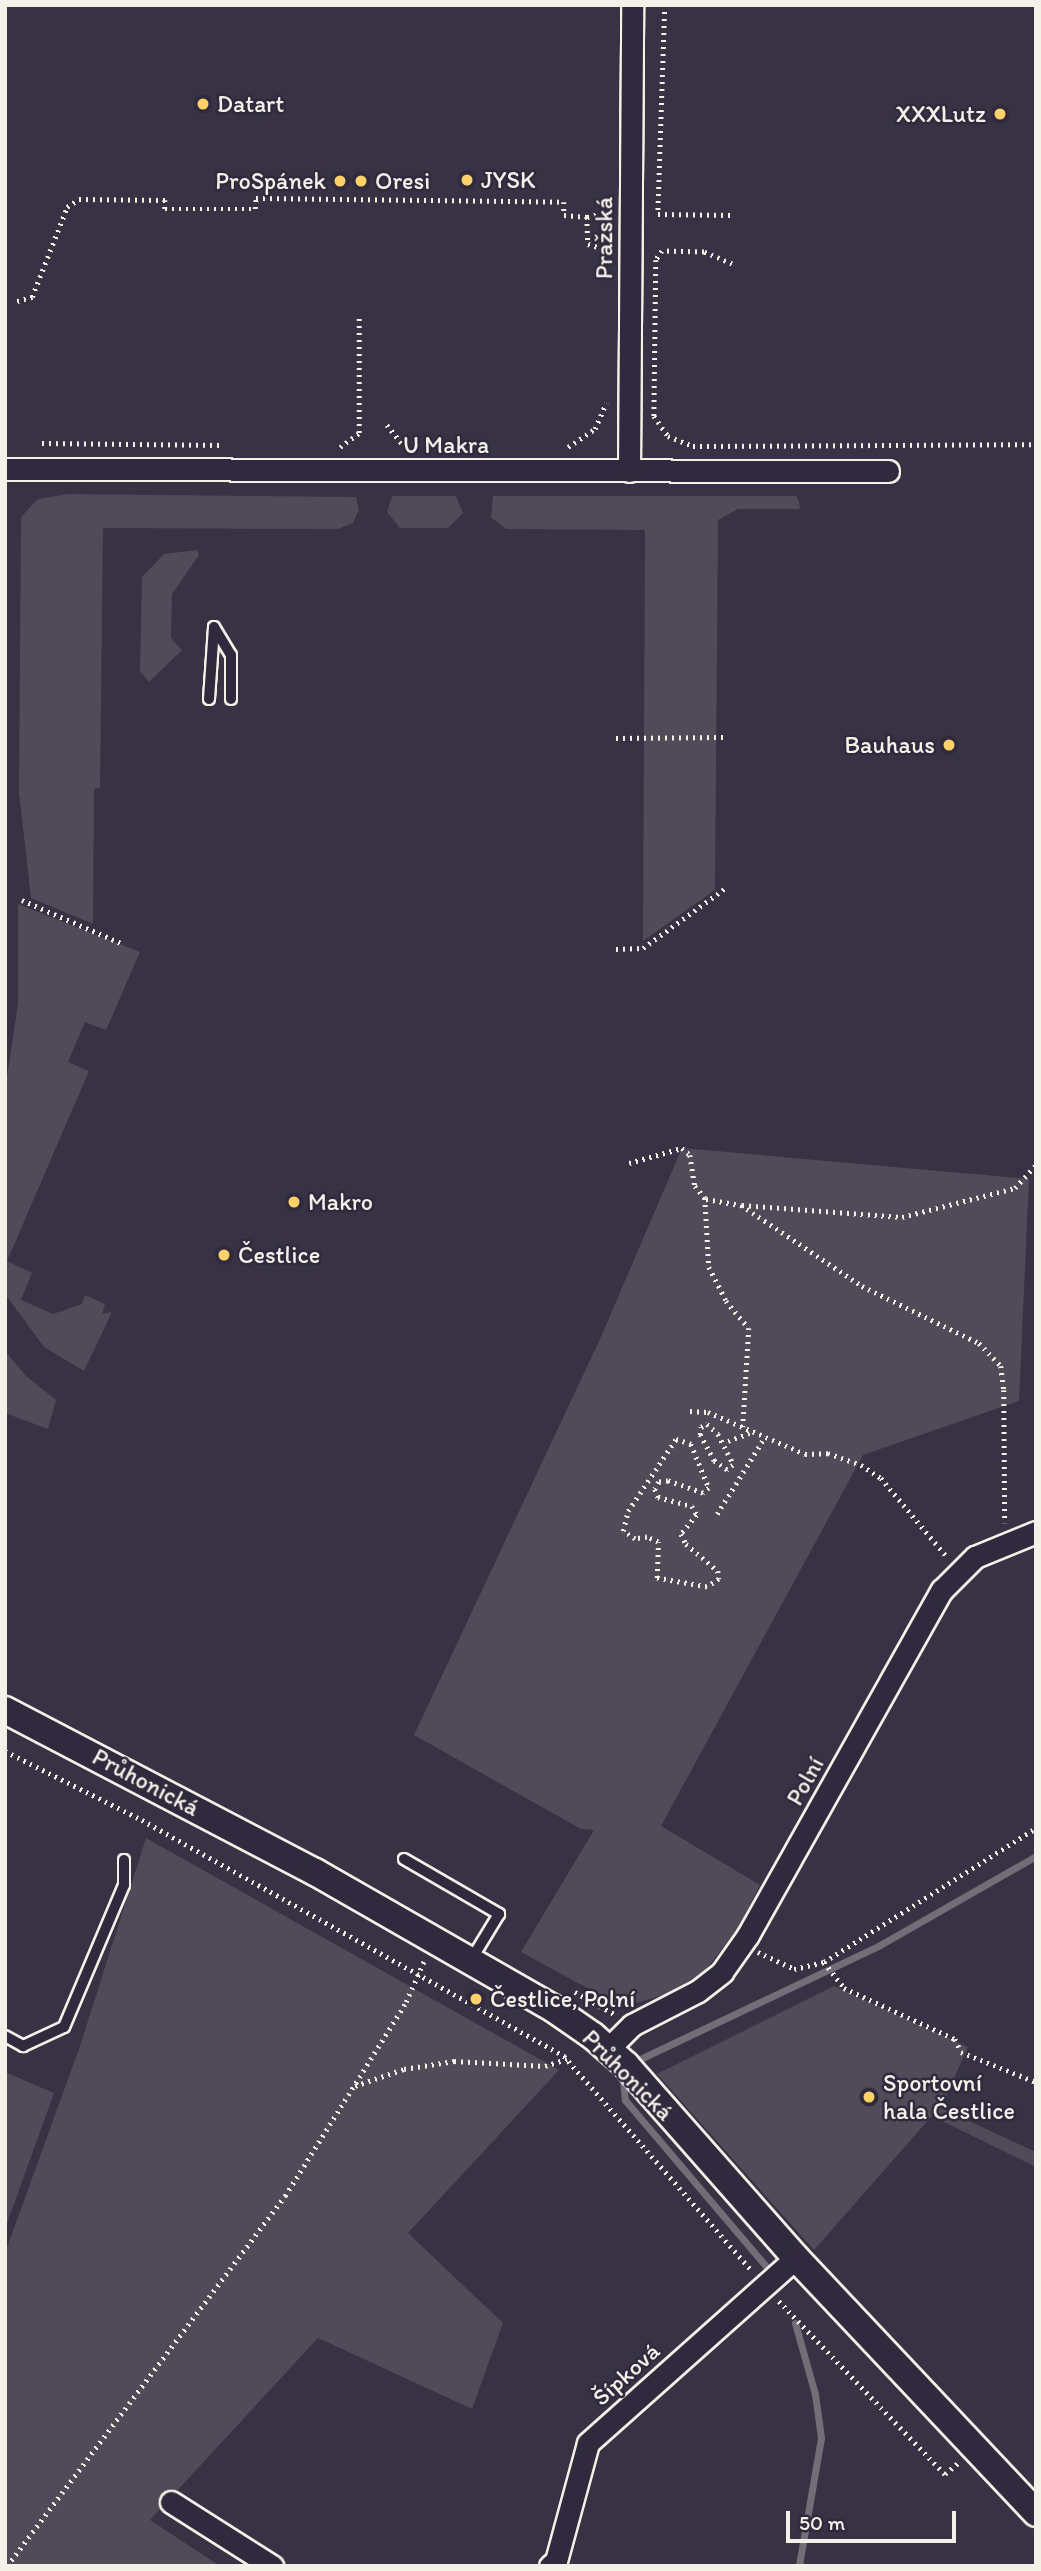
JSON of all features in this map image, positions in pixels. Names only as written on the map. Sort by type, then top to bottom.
[{"type":"street","name":"Pražská","points":[[629,471],[632,5]]},
{"type":"street","name":"U Makra","points":[[5,469],[887,471]]},
{"type":"street","name":"Polní","points":[[608,2049],[632,2025],[698,1992],[722,1972],[742,1944],[942,1590],[975,1558],[1005,1542],[1036,1532]]},
{"type":"street","name":"Průhonická","points":[[5,1710],[180,1799],[471,1960],[554,2009],[608,2049],[796,2258],[1036,2513]]},
{"type":"street","name":"Šípková","points":[[550,2566],[556,2561],[588,2443],[796,2258]]},
{"type":"street","points":[[171,2502],[272,2566]]},
{"type":"lane","points":[[209,699],[214,627],[231,655],[231,699]]},
{"type":"lane","points":[[404,1859],[499,1914],[471,1960]]},
{"type":"lane","points":[[5,2036],[23,2046],[64,2027],[124,1885],[124,1860]]},
{"type":"path","points":[[665,5],[660,50],[658,215],[733,215]]},
{"type":"path","points":[[17,301],[32,297],[67,207],[79,199],[165,200],[165,209],[255,209],[256,198],[564,202],[564,215],[587,217],[588,244],[601,248],[609,261],[609,275]]},
{"type":"path","points":[[732,264],[704,252],[662,251],[656,260],[654,416],[668,436],[693,446],[1036,444]]},
{"type":"path","points":[[328,447],[342,447],[359,433],[359,314]]},
{"type":"path","points":[[556,447],[569,447],[596,429],[606,395]]},
{"type":"path","points":[[387,425],[396,441],[413,448]]},
{"type":"path","points":[[42,443],[233,446]]},
{"type":"path","points":[[616,738],[726,737]]},
{"type":"path","points":[[616,949],[643,948],[727,887]]},
{"type":"path","points":[[22,900],[123,944]]},
{"type":"path","points":[[629,1163],[682,1148],[690,1155],[695,1186],[705,1197],[741,1205],[902,1217],[1015,1188],[1036,1165]]},
{"type":"path","points":[[705,1197],[709,1267],[726,1301],[749,1328],[743,1427]]},
{"type":"path","points":[[741,1205],[862,1286],[979,1343],[1001,1366],[1005,1542]]},
{"type":"path","points":[[691,1411],[708,1412],[805,1454],[839,1456],[881,1478],[960,1572]]},
{"type":"path","points":[[707,1424],[718,1434],[733,1465],[727,1470],[715,1461],[700,1435],[701,1427],[707,1424]]},
{"type":"path","points":[[729,1441],[753,1432]]},
{"type":"path","points":[[717,1514],[765,1437]]},
{"type":"path","points":[[676,1439],[687,1439],[709,1488],[703,1493],[668,1481],[659,1482],[655,1489],[658,1497],[692,1506],[697,1515],[681,1534],[686,1544],[718,1571],[719,1579],[707,1587],[657,1578],[658,1542],[647,1537],[635,1539],[623,1531],[628,1511],[652,1471],[676,1439]]},
{"type":"path","points":[[5,1751],[142,1821],[567,2059],[764,2285],[945,2474],[974,2449]]},
{"type":"path","points":[[742,1944],[794,1969],[826,1964],[1036,1828]]},
{"type":"path","points":[[826,1964],[844,1988],[955,2039],[961,2052],[1036,2082]]},
{"type":"path","points":[[7,2566],[285,2196],[406,2002],[417,1973]]},
{"type":"path","points":[[354,2086],[404,2068],[454,2061],[545,2066],[567,2059]]},
{"type":"shaded area","points":[[68,494],[356,497],[359,510],[353,523],[338,529],[103,528],[100,788],[94,789],[93,924],[31,898],[19,792],[21,517],[38,499]]},
{"type":"shaded area","points":[[392,496],[456,496],[463,513],[448,528],[400,528],[387,512]]},
{"type":"shaded area","points":[[493,496],[796,496],[799,501],[800,509],[738,509],[718,520],[715,890],[643,941],[645,530],[506,529],[491,517]]},
{"type":"shaded area","points":[[197,550],[199,555],[172,594],[171,638],[182,650],[149,682],[140,671],[142,577],[164,554]]},
{"type":"shaded area","points":[[18,904],[140,952],[106,1030],[85,1022],[68,1062],[89,1071],[7,1261],[32,1273],[21,1300],[53,1314],[82,1304],[85,1295],[105,1304],[102,1314],[112,1312],[84,1371],[44,1347],[5,1294],[5,1091],[18,1003]]},
{"type":"shaded area","points":[[682,1148],[1029,1179],[1019,1401],[863,1455],[661,1826],[760,1885],[738,1928],[705,1971],[667,1994],[622,2007],[521,1952],[594,1830],[581,1829],[414,1735],[600,1339]]},
{"type":"shaded area","points":[[5,1351],[26,1376],[56,1400],[48,1429],[5,1413]]},
{"type":"shaded area","points":[[146,1838],[559,2070],[408,2233],[503,2323],[472,2409],[318,2338],[150,2520],[220,2566],[5,2566],[5,2253],[80,2046]]},
{"type":"shaded area","points":[[834,1986],[968,2047],[941,2108],[1036,2152],[1036,2167],[932,2116],[814,2250],[657,2074]]},
{"type":"shaded area","points":[[5,2072],[54,2093],[5,2229]]},
{"type":"waterway","points":[[638,2060],[880,1945],[1036,1856]]},
{"type":"waterway","points":[[623,2079],[625,2100],[766,2266]]},
{"type":"waterway","points":[[795,2323],[815,2394],[821,2438],[799,2566]]},
{"type":"place","name":"Datart","points":[[203,104]]},
{"type":"place","name":"XXXLutz","points":[[1000,114]]},
{"type":"place","name":"JYSK","points":[[467,180]]},
{"type":"place","name":"ProSpánek","points":[[340,181]]},
{"type":"place","name":"Oresi","points":[[361,181]]},
{"type":"place","name":"Bauhaus","points":[[949,745]]},
{"type":"place","name":"Makro","points":[[294,1202]]},
{"type":"place","name":"Čestlice","points":[[224,1255]]},
{"type":"place","name":"Čestlice, Polní","points":[[476,1999]]},
{"type":"place","name":"Sportovní hala Čestlice","points":[[869,2097]]}]
